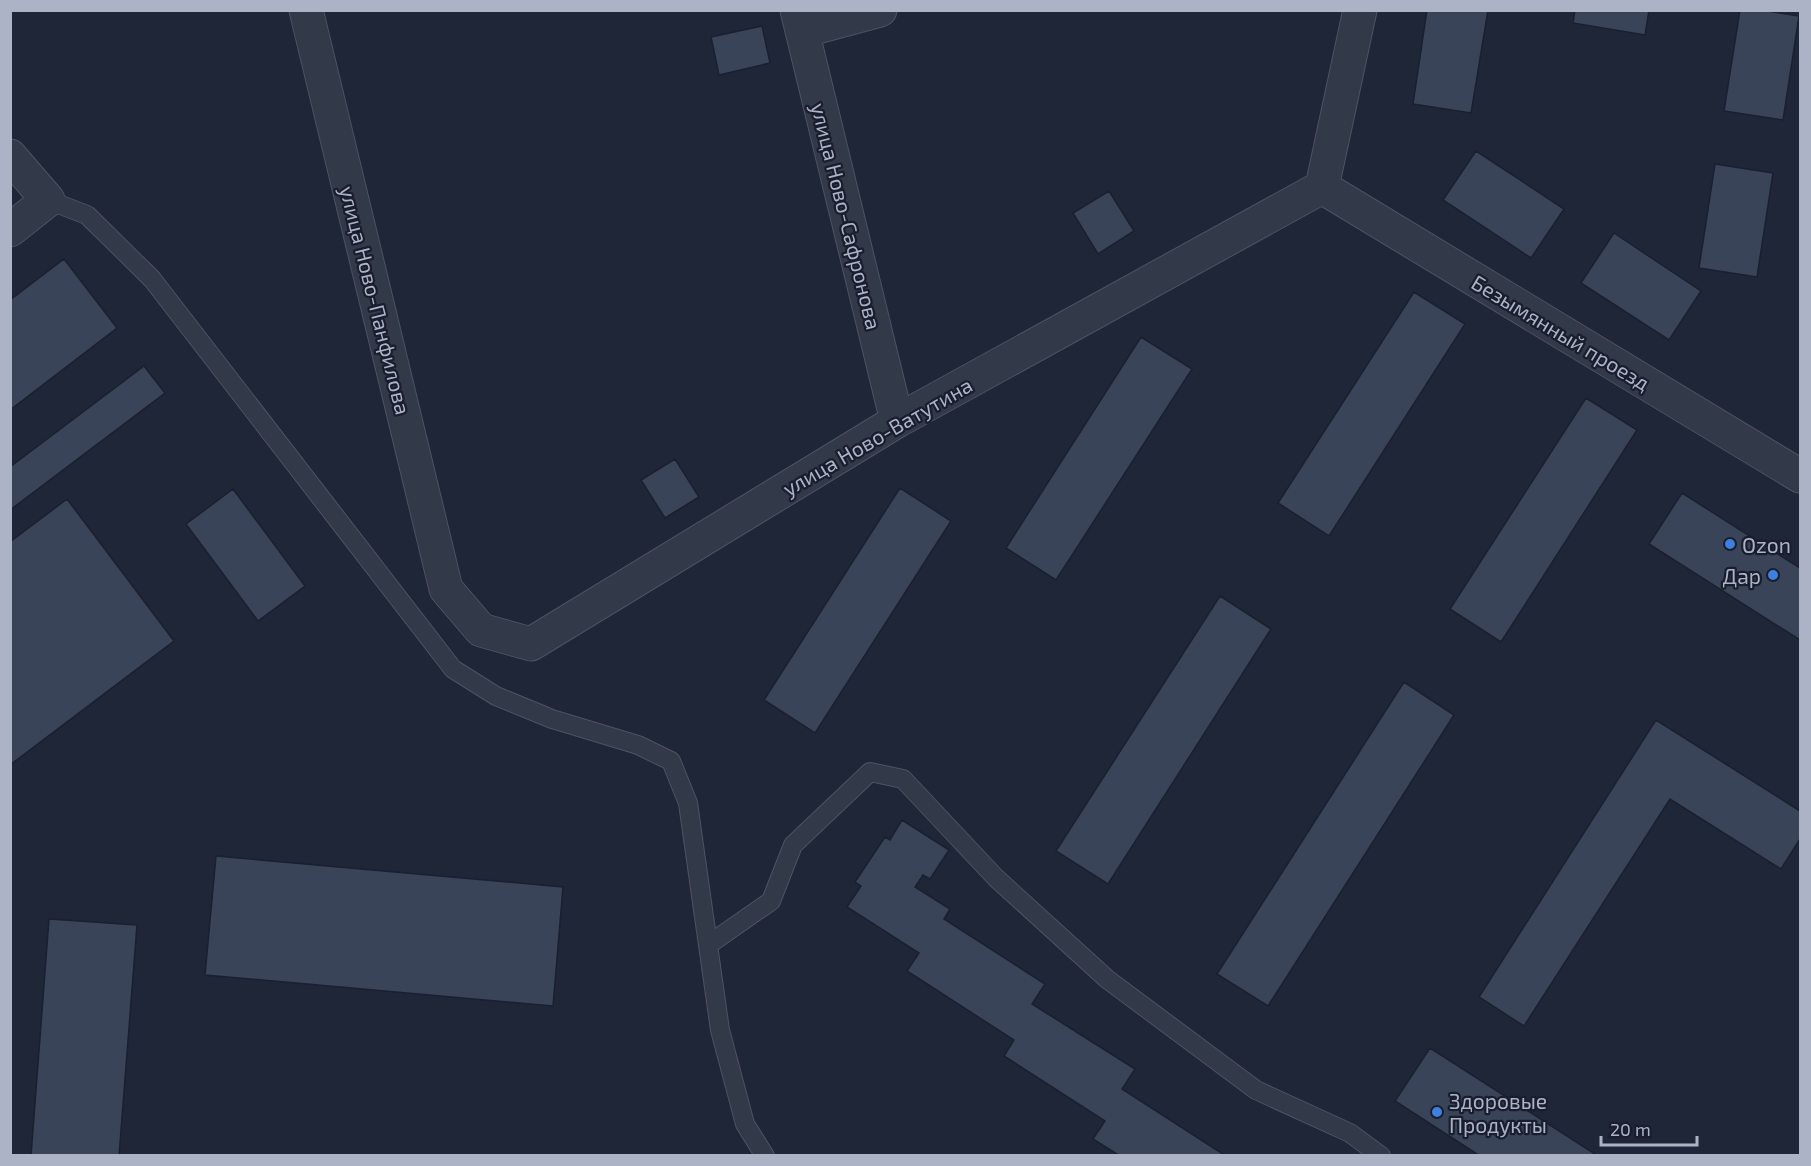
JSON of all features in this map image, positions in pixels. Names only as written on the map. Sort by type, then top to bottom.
[{"type":"street","name":"улица Ново-Панфилова","points":[[306,10],[446,589]]},
{"type":"street","points":[[799,21],[880,10]]},
{"type":"street","points":[[1322,187],[1360,10]]},
{"type":"street","name":"улица Ново-Сафронова","points":[[799,21],[897,421]]},
{"type":"street","points":[[10,156],[48,200],[10,230]]},
{"type":"street","name":"улица Ново-Ватутина","points":[[446,589],[481,630],[531,644],[897,421],[1322,187]]},
{"type":"street","name":"Безымянный проезд","points":[[1322,187],[1800,476]]},
{"type":"lane","points":[[48,200],[87,215],[152,279],[453,669],[496,696],[552,719],[638,745],[670,761],[688,803],[720,1030],[745,1124],[765,1155]]},
{"type":"lane","points":[[708,945],[771,901],[793,845],[870,772],[903,780],[996,878],[1107,979],[1256,1090],[1350,1133],[1381,1155]]},
{"type":"building","points":[[1427,10],[1488,10],[1471,113],[1413,104]]},
{"type":"building","points":[[1575,10],[1649,10],[1645,35],[1573,23]]},
{"type":"building","points":[[1740,10],[1761,10],[1799,16],[1783,120],[1724,111]]},
{"type":"building","points":[[762,26],[770,63],[719,75],[711,37]]},
{"type":"building","points":[[1476,151],[1564,209],[1531,258],[1443,200]]},
{"type":"building","points":[[1715,164],[1773,173],[1757,277],[1699,268]]},
{"type":"building","points":[[1109,191],[1134,231],[1098,254],[1073,213]]},
{"type":"building","points":[[1614,233],[1701,291],[1669,340],[1581,283]]},
{"type":"building","points":[[64,259],[117,328],[10,410],[10,300]]},
{"type":"building","points":[[1414,292],[1465,324],[1329,536],[1278,503]]},
{"type":"building","points":[[1141,337],[1192,369],[1056,580],[1006,548]]},
{"type":"building","points":[[144,366],[165,393],[10,510],[10,467]]},
{"type":"building","points":[[1586,398],[1637,430],[1501,642],[1450,609]]},
{"type":"building","points":[[675,459],[699,497],[665,518],[641,480]]},
{"type":"building","points":[[900,488],[951,521],[815,733],[764,700]]},
{"type":"building","points":[[233,489],[305,586],[258,621],[186,524]]},
{"type":"building","points":[[1682,493],[1800,568],[1800,640],[1649,544]]},
{"type":"building","points":[[67,499],[174,641],[10,765],[10,542]]},
{"type":"building","points":[[1220,596],[1271,629],[1108,884],[1056,851]]},
{"type":"building","points":[[1404,682],[1454,715],[1268,1006],[1217,974]]},
{"type":"building","points":[[1656,720],[1800,811],[1800,839],[1781,869],[1670,799],[1524,1026],[1479,997]]},
{"type":"building","points":[[902,820],[949,850],[930,879],[923,875],[915,887],[950,909],[944,919],[1045,984],[1032,1004],[1135,1069],[1122,1089],[1226,1156],[1120,1156],[1093,1139],[1105,1121],[1004,1056],[1014,1040],[907,971],[919,953],[847,907],[861,886],[855,882],[885,837],[890,840]]},
{"type":"building","points":[[216,856],[563,887],[553,1006],[205,975]]},
{"type":"building","points":[[49,919],[137,925],[119,1156],[31,1156]]},
{"type":"building","points":[[1430,1048],[1598,1156],[1480,1156],[1395,1101]]},
{"type":"place","name":"Ozon","points":[[1730,544]]},
{"type":"place","name":"Дар","points":[[1773,575]]},
{"type":"place","name":"Здоровые Продукты","points":[[1437,1112]]}]
